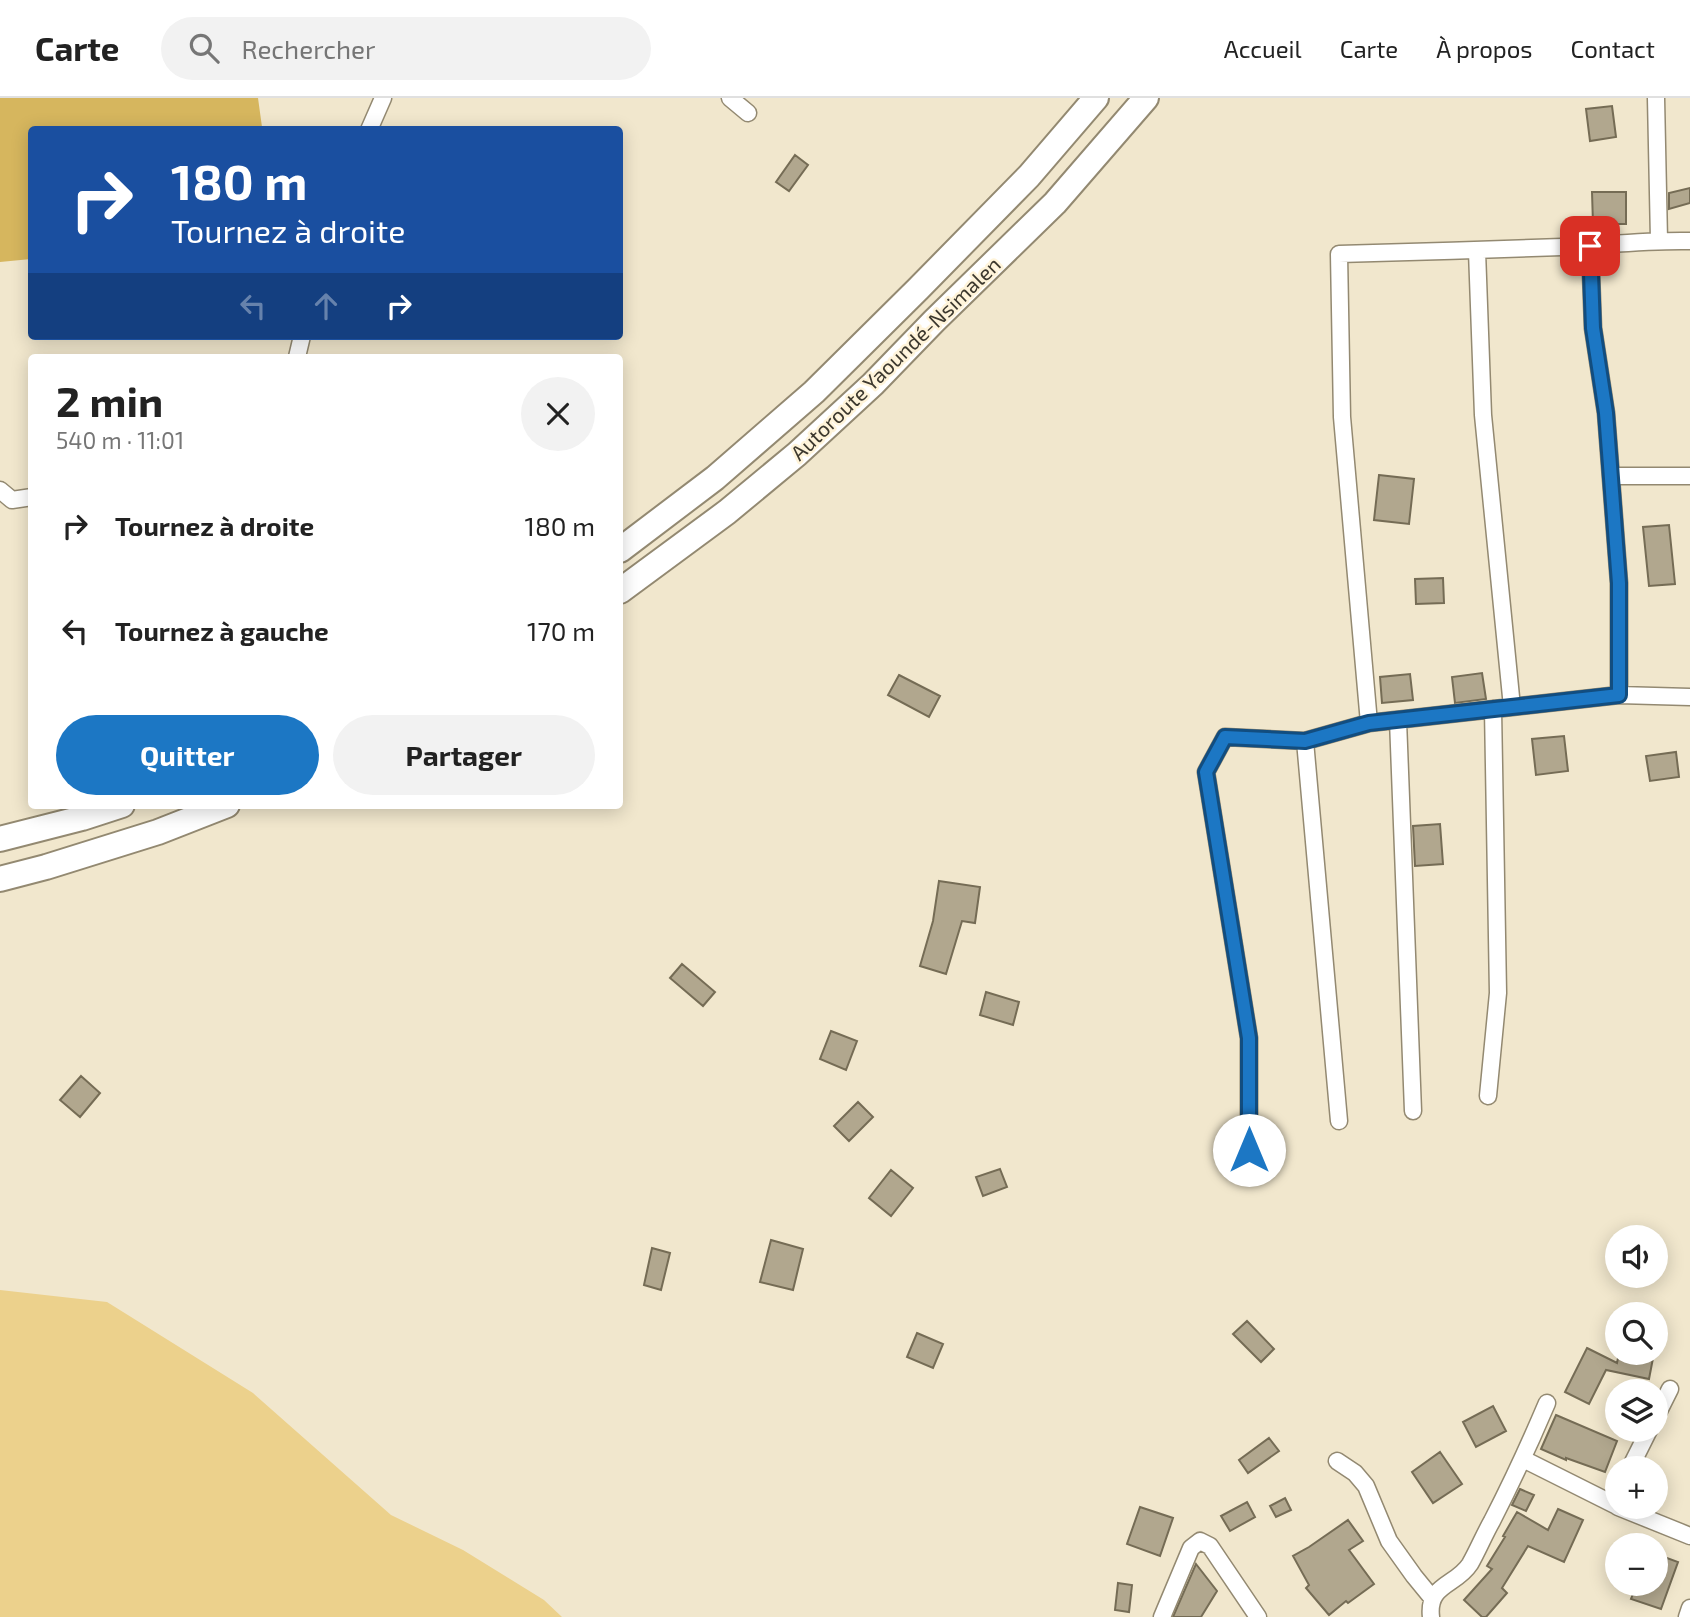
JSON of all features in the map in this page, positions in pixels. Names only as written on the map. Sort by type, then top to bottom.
[{"type":"highway","name":"Autoroute Yaoundé-Nsimalen","points":[[623,548],[715,478],[814,392],[1029,176],[1096,98]]},
{"type":"highway","name":"Autoroute Yaoundé-Nsimalen","points":[[623,589],[727,512],[797,454],[873,384],[1055,203],[1146,98]]},
{"type":"highway","points":[[0,839],[110,809]]},
{"type":"highway","points":[[0,879],[158,832],[217,809]]},
{"type":"street","points":[[730,98],[748,113]]},
{"type":"street","points":[[1656,98],[1659,240]]},
{"type":"street","points":[[370,126],[377,100]]},
{"type":"street","points":[[1369,723],[1342,417],[1339,254],[1477,251],[1659,240],[1690,241]]},
{"type":"street","points":[[1590,246],[1593,328],[1606,413],[1619,583],[1619,695]]},
{"type":"street","points":[[1477,251],[1483,415],[1512,707]]},
{"type":"street","points":[[1611,476],[1690,476]]},
{"type":"street","points":[[0,489],[12,500],[28,498]]},
{"type":"street","points":[[1249,1150],[1249,1038],[1206,772],[1225,737],[1305,741],[1369,723],[1619,695],[1690,697]]},
{"type":"street","points":[[1488,1096],[1498,993],[1493,709]]},
{"type":"street","points":[[1398,720],[1413,1111]]},
{"type":"street","points":[[1305,741],[1339,1121]]},
{"type":"street","points":[[1668,1393],[1670,1389]]},
{"type":"street","points":[[1430,1617],[1429,1607],[1438,1590],[1468,1567],[1523,1459],[1547,1403]]},
{"type":"street","points":[[1523,1459],[1605,1498]]},
{"type":"street","points":[[1337,1461],[1366,1486],[1389,1541],[1432,1598]]},
{"type":"street","points":[[1653,1519],[1690,1535]]},
{"type":"street","points":[[1162,1617],[1191,1548],[1200,1541],[1210,1546],[1258,1617]]},
{"type":"street","points":[[1687,1617],[1690,1608]]},
{"type":"shaded area","points":[[0,98],[258,98],[262,126],[28,126],[28,259],[0,262]]},
{"type":"shaded area","points":[[0,1290],[107,1302],[253,1393],[391,1515],[463,1550],[544,1600],[562,1617],[0,1617]]},
{"type":"building","points":[[1612,106],[1616,137],[1590,141],[1586,109]]},
{"type":"building","points":[[795,155],[808,165],[789,191],[776,182]]},
{"type":"building","points":[[1690,188],[1690,203],[1669,209],[1669,193]]},
{"type":"building","points":[[1592,192],[1626,192],[1626,224],[1593,224]]},
{"type":"building","points":[[1379,475],[1414,479],[1409,524],[1374,520]]},
{"type":"building","points":[[1669,525],[1675,584],[1649,586],[1643,527]]},
{"type":"building","points":[[1443,578],[1444,603],[1416,604],[1415,579]]},
{"type":"building","points":[[1482,673],[1486,699],[1455,703],[1452,677]]},
{"type":"building","points":[[1410,674],[1413,700],[1382,703],[1380,677]]},
{"type":"building","points":[[899,675],[940,696],[929,717],[888,695]]},
{"type":"building","points":[[1564,736],[1568,771],[1536,775],[1532,739]]},
{"type":"building","points":[[1676,752],[1679,777],[1650,781],[1646,756]]},
{"type":"building","points":[[1440,824],[1443,864],[1415,866],[1413,826]]},
{"type":"building","points":[[939,881],[980,887],[975,923],[962,921],[946,974],[920,966],[933,921]]},
{"type":"building","points":[[682,964],[715,992],[703,1006],[670,978]]},
{"type":"building","points":[[986,992],[1019,1002],[1013,1025],[980,1015]]},
{"type":"building","points":[[831,1031],[857,1041],[846,1070],[820,1059]]},
{"type":"building","points":[[81,1076],[100,1093],[80,1117],[60,1100]]},
{"type":"building","points":[[858,1102],[873,1117],[849,1141],[834,1126]]},
{"type":"building","points":[[1000,1169],[1007,1187],[983,1196],[976,1177]]},
{"type":"building","points":[[891,1170],[913,1188],[891,1216],[869,1198]]},
{"type":"building","points":[[771,1240],[803,1249],[793,1290],[760,1282]]},
{"type":"building","points":[[652,1248],[670,1253],[661,1290],[644,1285]]},
{"type":"building","points":[[1247,1321],[1274,1349],[1261,1362],[1233,1334]]},
{"type":"building","points":[[917,1333],[943,1344],[933,1368],[907,1357]]},
{"type":"building","points":[[1587,1348],[1605,1357],[1605,1365],[1652,1365],[1649,1379],[1606,1370],[1589,1404],[1565,1392]]},
{"type":"building","points":[[1493,1406],[1506,1431],[1476,1447],[1463,1422]]},
{"type":"building","points":[[1556,1415],[1605,1436],[1605,1442],[1617,1442],[1611,1456],[1605,1456],[1605,1472],[1541,1449]]},
{"type":"building","points":[[1269,1438],[1279,1451],[1248,1473],[1239,1460]]},
{"type":"building","points":[[1440,1452],[1462,1484],[1433,1503],[1412,1472]]},
{"type":"building","points":[[1520,1489],[1534,1495],[1526,1511],[1512,1505]]},
{"type":"building","points":[[1285,1498],[1291,1510],[1276,1517],[1270,1506]]},
{"type":"building","points":[[1247,1502],[1255,1517],[1230,1531],[1221,1516]]},
{"type":"building","points":[[1140,1507],[1173,1518],[1160,1556],[1127,1544]]},
{"type":"building","points":[[1558,1509],[1583,1520],[1564,1562],[1528,1546],[1502,1588],[1507,1593],[1486,1617],[1482,1617],[1464,1600],[1492,1569],[1487,1566],[1517,1512],[1548,1530]]},
{"type":"building","points":[[1348,1520],[1363,1541],[1349,1550],[1374,1584],[1329,1615],[1306,1588],[1309,1585],[1293,1556]]},
{"type":"building","points":[[1668,1558],[1678,1562],[1668,1590]]},
{"type":"building","points":[[1196,1564],[1217,1591],[1201,1617],[1173,1617]]},
{"type":"building","points":[[1118,1583],[1132,1585],[1129,1612],[1115,1610]]},
{"type":"building","points":[[1632,1596],[1666,1596],[1661,1609],[1631,1599]]},
{"type":"route","points":[[1249,1150],[1249,1038],[1206,772],[1225,737],[1305,741],[1369,723],[1619,695],[1619,583],[1606,413],[1593,328],[1590,246]]}]
